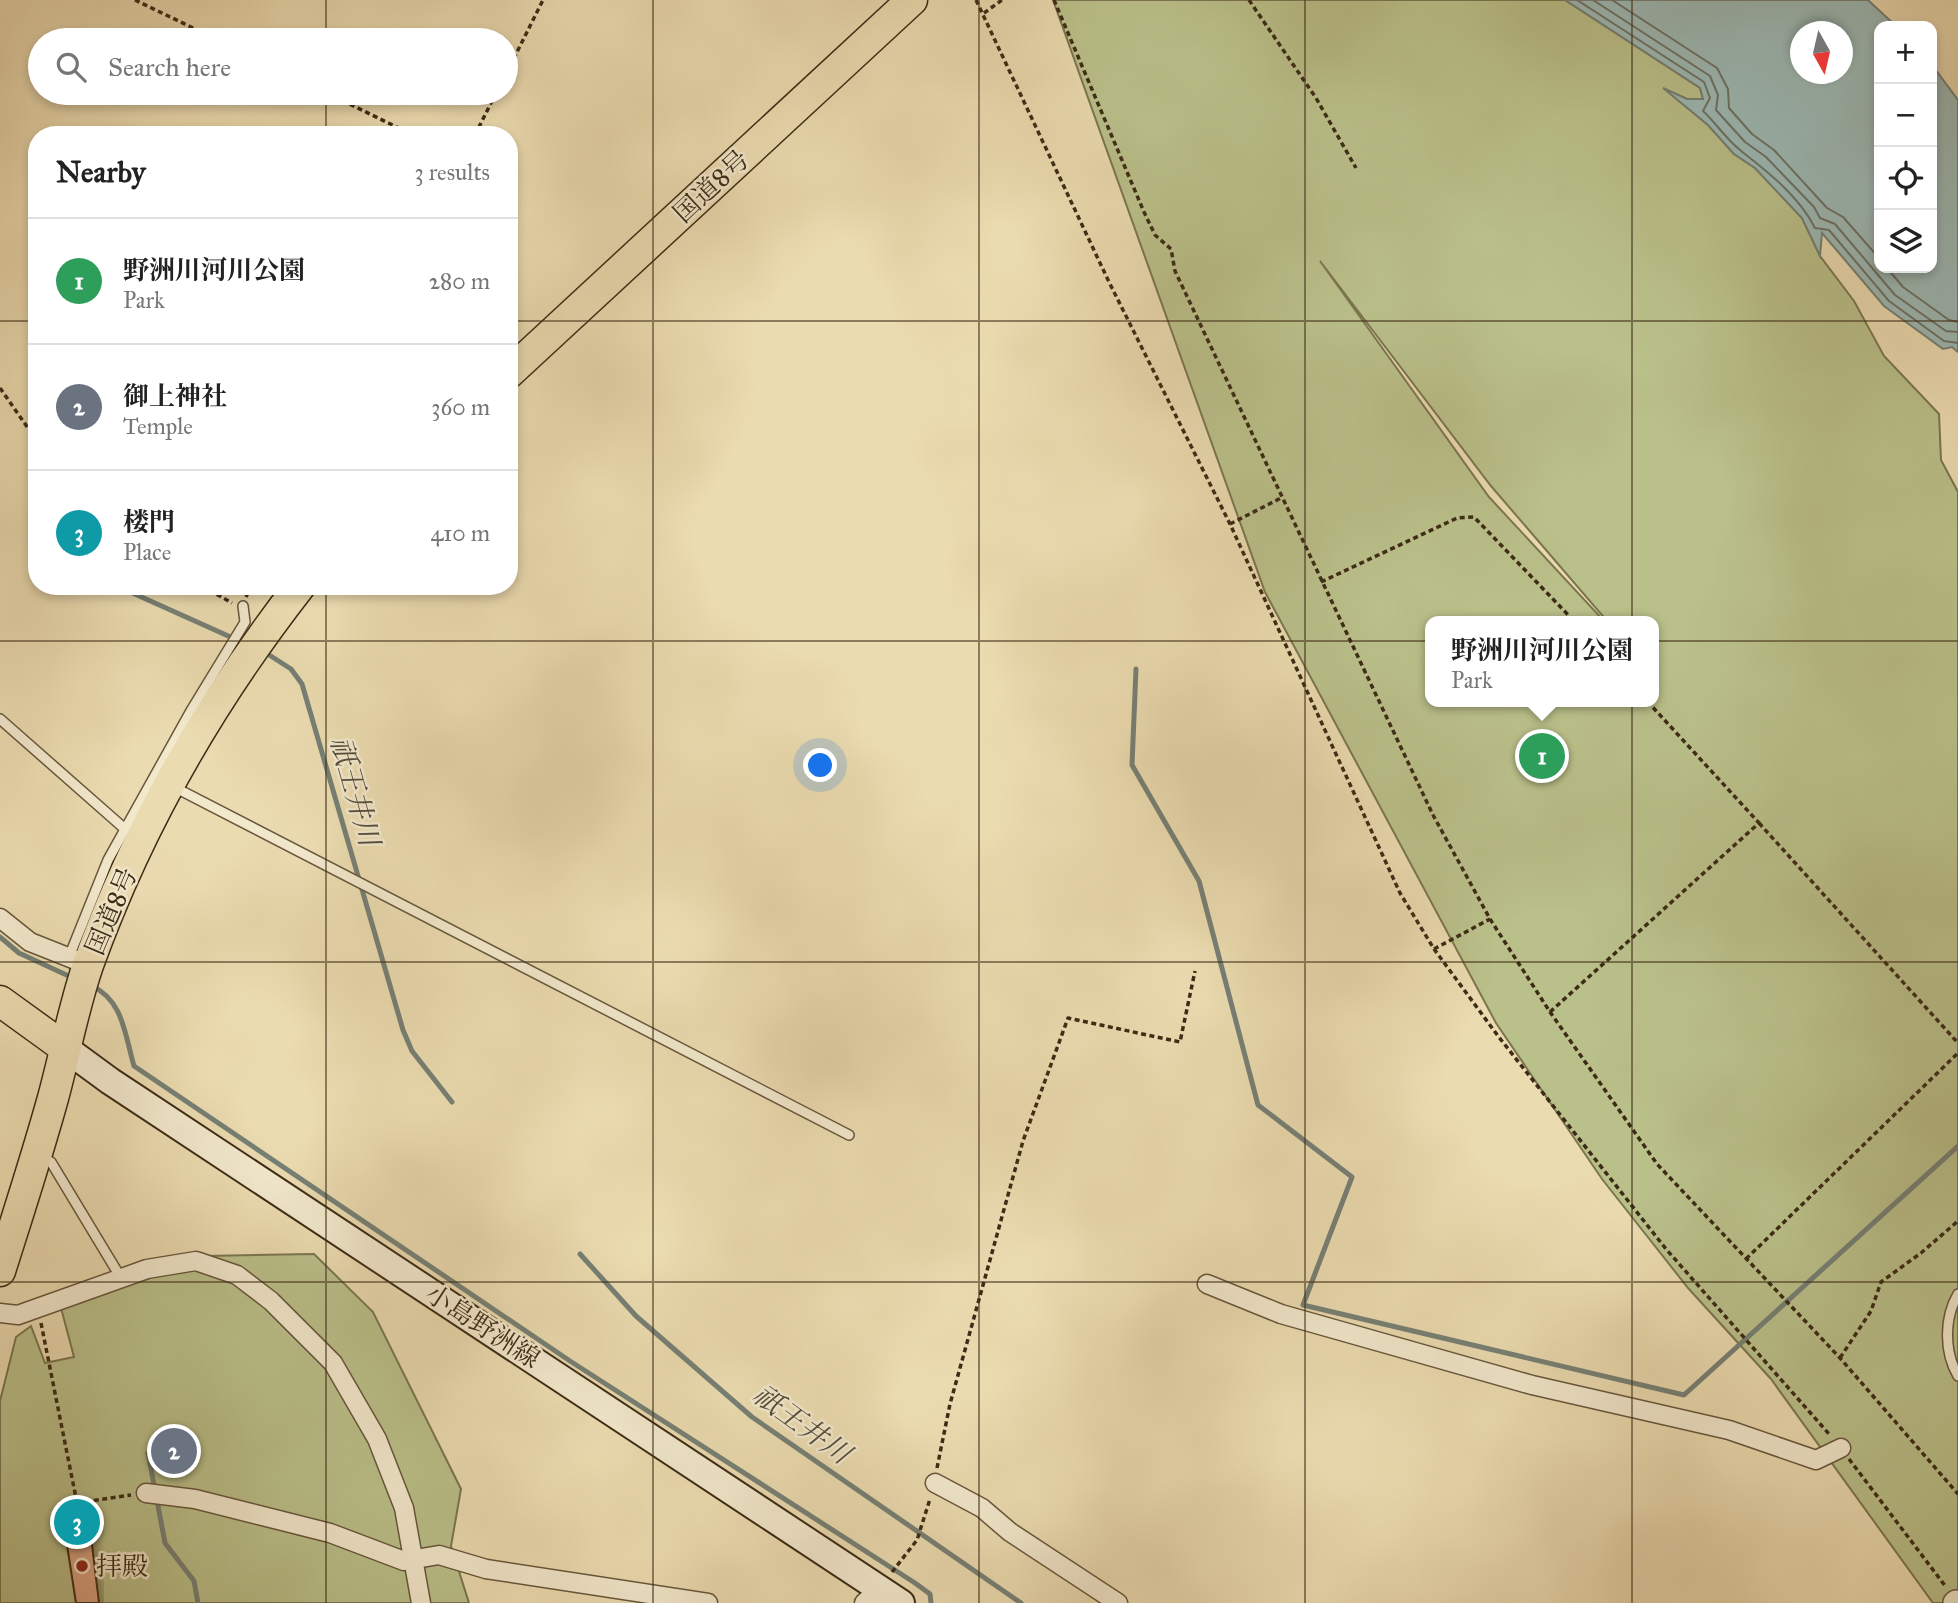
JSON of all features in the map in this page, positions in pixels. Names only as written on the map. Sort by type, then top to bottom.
[{"type":"main road","name":"国道8号","points":[[518,365],[912,0]]},
{"type":"main road","name":"国道8号","points":[[0,1271],[65,1048],[79,961],[133,835],[171,785],[232,680],[293,595]]},
{"type":"main road","points":[[5,1010],[65,1048]]},
{"type":"main road","name":"小島野洲線","points":[[65,1048],[110,1082],[882,1598]]},
{"type":"street","points":[[0,918],[30,942],[79,961]]},
{"type":"street","points":[[0,1313],[18,1315],[147,1269],[196,1261],[237,1275],[271,1301],[333,1363],[377,1439],[404,1508],[421,1603]]},
{"type":"street","points":[[1207,1284],[1281,1314],[1532,1385],[1729,1430],[1816,1460],[1841,1448]]},
{"type":"street","points":[[935,1483],[982,1508],[1010,1532],[1118,1603]]},
{"type":"street","points":[[146,1493],[195,1499],[275,1518],[330,1533],[404,1561],[439,1555],[486,1569],[708,1603]]},
{"type":"lane","points":[[0,719],[133,835],[192,709],[245,622],[243,606]]},
{"type":"lane","points":[[171,785],[849,1135]]},
{"type":"lane","points":[[36,1154],[51,1162],[121,1278]]},
{"type":"lane","points":[[1958,1294],[1951,1306],[1947,1335],[1952,1366],[1958,1376]]},
{"type":"path","points":[[135,0],[193,28]]},
{"type":"path","points":[[518,50],[543,0]]},
{"type":"path","points":[[976,0],[1109,282],[1230,524],[1395,882],[1434,949],[1497,1036],[1666,1249],[1770,1364],[1841,1448],[1957,1602]]},
{"type":"path","points":[[984,13],[1002,0]]},
{"type":"path","points":[[1054,0],[1144,212],[1155,235],[1171,249],[1175,271],[1281,498],[1433,815],[1490,919],[1549,1012],[1657,1164],[1840,1358],[1958,1494]]},
{"type":"path","points":[[1249,0],[1315,98],[1356,168]]},
{"type":"path","points":[[352,105],[395,126]]},
{"type":"path","points":[[480,126],[490,105]]},
{"type":"path","points":[[0,387],[28,428]]},
{"type":"path","points":[[1230,524],[1281,498]]},
{"type":"path","points":[[1321,582],[1457,518],[1474,517],[1569,616]]},
{"type":"path","points":[[217,595],[236,606],[243,606]]},
{"type":"path","points":[[1653,707],[1958,1043]]},
{"type":"path","points":[[1549,1012],[1759,823]]},
{"type":"path","points":[[1434,949],[1490,919]]},
{"type":"path","points":[[882,1598],[917,1540],[935,1483],[950,1404],[1023,1141],[1068,1018],[1180,1042],[1195,971]]},
{"type":"path","points":[[1746,1260],[1958,1053]]},
{"type":"path","points":[[1840,1358],[1871,1311],[1881,1282],[1958,1221]]},
{"type":"path","points":[[38,1307],[82,1546]]},
{"type":"path","points":[[76,1503],[146,1493]]},
{"type":"green space","points":[[1053,0],[1565,0],[1700,88],[1703,99],[1687,99],[1666,90],[1708,125],[1734,154],[1755,168],[1802,218],[1820,256],[1854,301],[1884,356],[1939,414],[1941,460],[1958,492],[1958,1603],[1933,1603],[1771,1379],[1688,1288],[1602,1179],[1496,1023],[1265,592]],"holes":[[[1320,261],[1491,486],[1603,616],[1659,616],[1659,707],[1425,707],[1425,616],[1599,616],[1489,497]]]},
{"type":"green space","points":[[314,1254],[373,1312],[461,1489],[451,1546],[469,1603],[0,1603],[0,1401],[16,1337],[31,1326],[45,1363],[74,1357],[61,1308],[205,1256]]},
{"type":"water","points":[[1565,0],[1868,0],[1891,21],[1874,21],[1874,273],[1937,273],[1937,72],[1958,100],[1958,352],[1952,347],[1943,349],[1884,306],[1822,233],[1820,256],[1802,218],[1755,168],[1734,154],[1708,125],[1663,88],[1687,99],[1703,99],[1700,88]]},
{"type":"building","points":[[93,1512],[96,1527],[90,1528],[99,1603],[76,1603],[65,1532],[60,1532],[58,1517]]},
{"type":"waterway","name":"祇王井川","points":[[137,595],[235,639]]},
{"type":"waterway","name":"祇王井川","points":[[263,651],[291,669],[302,684],[403,1030],[412,1051],[452,1102]]},
{"type":"waterway","points":[[1136,669],[1132,765],[1199,881],[1258,1105],[1352,1177],[1303,1305],[1684,1395],[1958,1146]]},
{"type":"waterway","points":[[0,937],[19,953],[73,978]]},
{"type":"waterway","points":[[92,986],[102,992],[117,1009],[134,1066],[570,1361],[915,1583],[930,1594],[931,1603]]},
{"type":"waterway","name":"祇王井川","points":[[580,1254],[636,1316],[752,1417],[1021,1603]]},
{"type":"waterway","points":[[148,1453],[165,1543],[194,1581],[198,1603]]},
{"type":"place","name":"野洲川河川公園","points":[[1542,756]]},
{"type":"place","name":"御上神社","points":[[174,1451]]},
{"type":"place","name":"楼門","points":[[77,1522]]},
{"type":"place","name":"拝殿","points":[[82,1566]]}]
